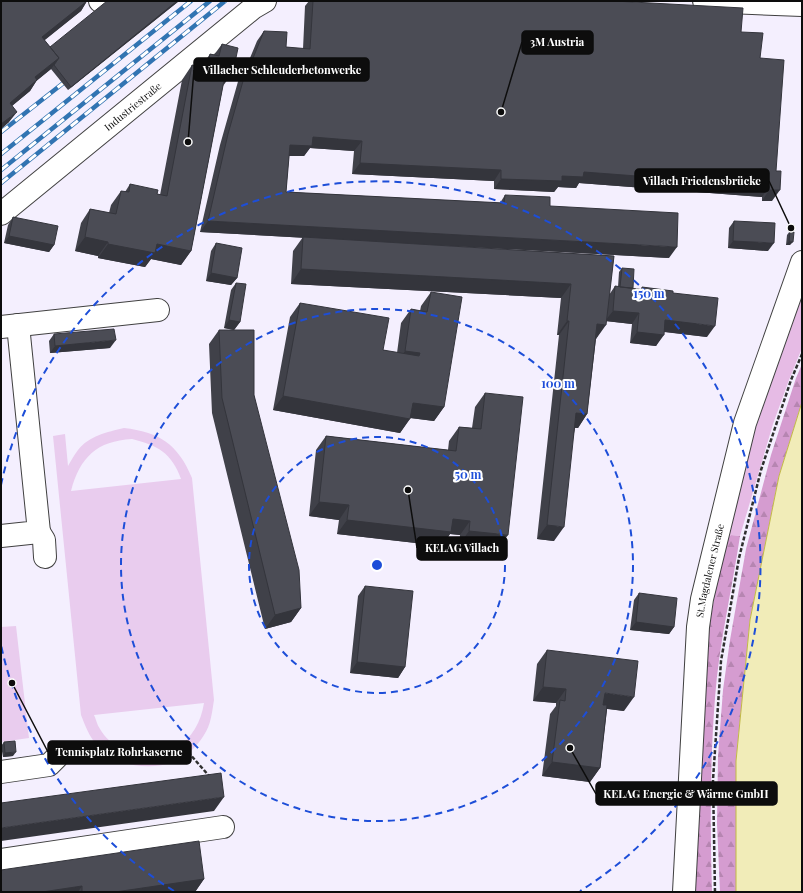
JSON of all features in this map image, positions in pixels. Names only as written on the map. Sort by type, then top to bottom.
[{"type":"street","name":"Industriestraße","points":[[1,214],[253,8],[265,1]]},
{"type":"street","points":[[704,1],[802,5]]},
{"type":"street","name":"St.Magdalener Straße","points":[[684,892],[698,627],[702,599],[745,423],[802,262]]},
{"type":"street","points":[[45,557],[44,540],[39,532],[10,326],[158,310]]},
{"type":"street","points":[[1,536],[39,532]]},
{"type":"street","points":[[1,772],[49,765],[57,757]]},
{"type":"street","points":[[1,860],[223,827]]},
{"type":"path","points":[[715,892],[712,780],[721,661],[739,558],[761,470],[791,380],[802,354]]},
{"type":"path","points":[[188,752],[213,780]]},
{"type":"shaded area","points":[[802,297],[802,348],[773,424],[740,536],[731,535],[724,541],[739,479]]},
{"type":"shaded area","points":[[802,402],[802,892],[736,892],[736,761],[750,620],[779,476]]},
{"type":"shaded area","points":[[124,428],[147,433],[166,442],[174,448],[180,456],[192,478],[214,700],[208,727],[202,739],[196,746],[189,753],[178,760],[157,766],[134,765],[113,758],[104,752],[91,738],[81,715],[53,436],[65,434],[68,466],[78,450],[87,441],[99,435]],"holes":[[[132,439],[156,447],[168,456],[181,479],[71,491],[79,469],[92,453],[109,443]],[[204,703],[201,717],[187,740],[176,749],[166,754],[156,756],[134,754],[114,744],[100,729],[94,715]]]},
{"type":"shaded area","points":[[16,626],[29,738],[1,742],[1,627]]},
{"type":"green space","points":[[802,364],[802,402],[779,476],[750,620],[736,761],[736,892],[720,892],[717,824],[718,756],[723,690],[730,640],[746,549],[771,455]]},
{"type":"green space","points":[[731,535],[740,536],[723,637],[715,698],[711,795],[712,892],[695,892],[700,696],[710,623],[724,541]]},
{"type":"building","points":[[1,1],[87,1],[42,37],[59,58],[35,77],[37,80],[10,103],[17,112],[1,124]]},
{"type":"building","points":[[107,1],[177,1],[71,87],[54,65],[59,58],[50,47]]},
{"type":"building","points":[[313,1],[614,1],[743,8],[741,32],[763,33],[760,58],[784,60],[776,171],[781,171],[780,190],[769,190],[769,186],[584,172],[583,177],[562,176],[562,181],[501,179],[501,170],[360,163],[362,141],[313,137],[312,146],[290,145],[286,192],[504,203],[505,195],[550,197],[550,206],[678,213],[677,247],[208,221],[228,134],[247,67],[249,68],[264,31],[287,32],[286,47],[310,49]]},
{"type":"building","points":[[222,44],[238,48],[233,72],[226,70],[191,251],[157,244],[155,253],[108,244],[108,242],[85,237],[90,209],[116,214],[121,191],[129,192],[130,184],[158,190],[157,194],[167,196],[192,65],[207,68],[210,54],[219,56]]},
{"type":"building","points":[[13,217],[58,226],[54,245],[9,236]]},
{"type":"building","points":[[734,221],[775,223],[774,243],[733,241]]},
{"type":"building","points":[[790,231],[794,232],[793,242],[789,241]]},
{"type":"building","points":[[303,237],[614,256],[606,325],[597,324],[587,414],[576,413],[564,527],[547,525],[569,321],[567,321],[571,284],[301,269]]},
{"type":"building","points":[[216,243],[242,248],[237,278],[211,273]]},
{"type":"building","points":[[622,268],[634,269],[633,288],[620,287]]},
{"type":"building","points":[[236,283],[246,284],[240,322],[229,320]]},
{"type":"building","points":[[615,286],[642,290],[642,287],[673,291],[673,293],[718,298],[715,326],[665,320],[664,335],[637,332],[639,313],[613,311]]},
{"type":"building","points":[[431,292],[462,297],[444,407],[413,403],[410,419],[283,396],[300,303],[389,318],[383,350],[419,356],[420,353],[405,351],[411,309],[427,312]]},
{"type":"building","points":[[114,329],[116,340],[55,346],[54,334]]},
{"type":"building","points":[[219,330],[254,330],[254,395],[299,570],[301,608],[275,615],[222,398]]},
{"type":"building","points":[[485,393],[523,397],[508,535],[469,531],[470,521],[453,519],[451,532],[347,520],[349,505],[319,502],[326,436],[456,451],[459,427],[481,429]]},
{"type":"building","points":[[365,586],[413,591],[405,667],[357,662]]},
{"type":"building","points":[[639,593],[677,598],[674,627],[636,622]]},
{"type":"building","points":[[547,650],[638,661],[634,697],[605,693],[603,705],[607,705],[600,768],[552,762],[560,700],[565,701],[566,689],[543,687]]},
{"type":"building","points":[[15,741],[16,752],[5,753],[4,742]]},
{"type":"building","points":[[221,773],[224,797],[1,828],[1,803]]},
{"type":"building","points":[[199,841],[204,879],[115,892],[82,892],[82,886],[42,892],[1,892],[1,870]]},
{"type":"railway","points":[[1,154],[191,1]]},
{"type":"railway","points":[[1,170],[210,1]]},
{"type":"railway","points":[[1,183],[225,1]]},
{"type":"railway","points":[[1,132],[71,77]]},
{"type":"place","name":"3M Austria","points":[[501,112]]},
{"type":"place","name":"Villacher Schleuderbetonwerke","points":[[188,142]]},
{"type":"place","name":"Villach Friedensbrücke","points":[[791,228]]},
{"type":"place","name":"KELAG Villach","points":[[408,490]]},
{"type":"place","name":"Tennisplatz Rohrkaserne","points":[[12,683]]},
{"type":"place","name":"KELAG Energie & Wärme GmbH","points":[[570,748]]}]
